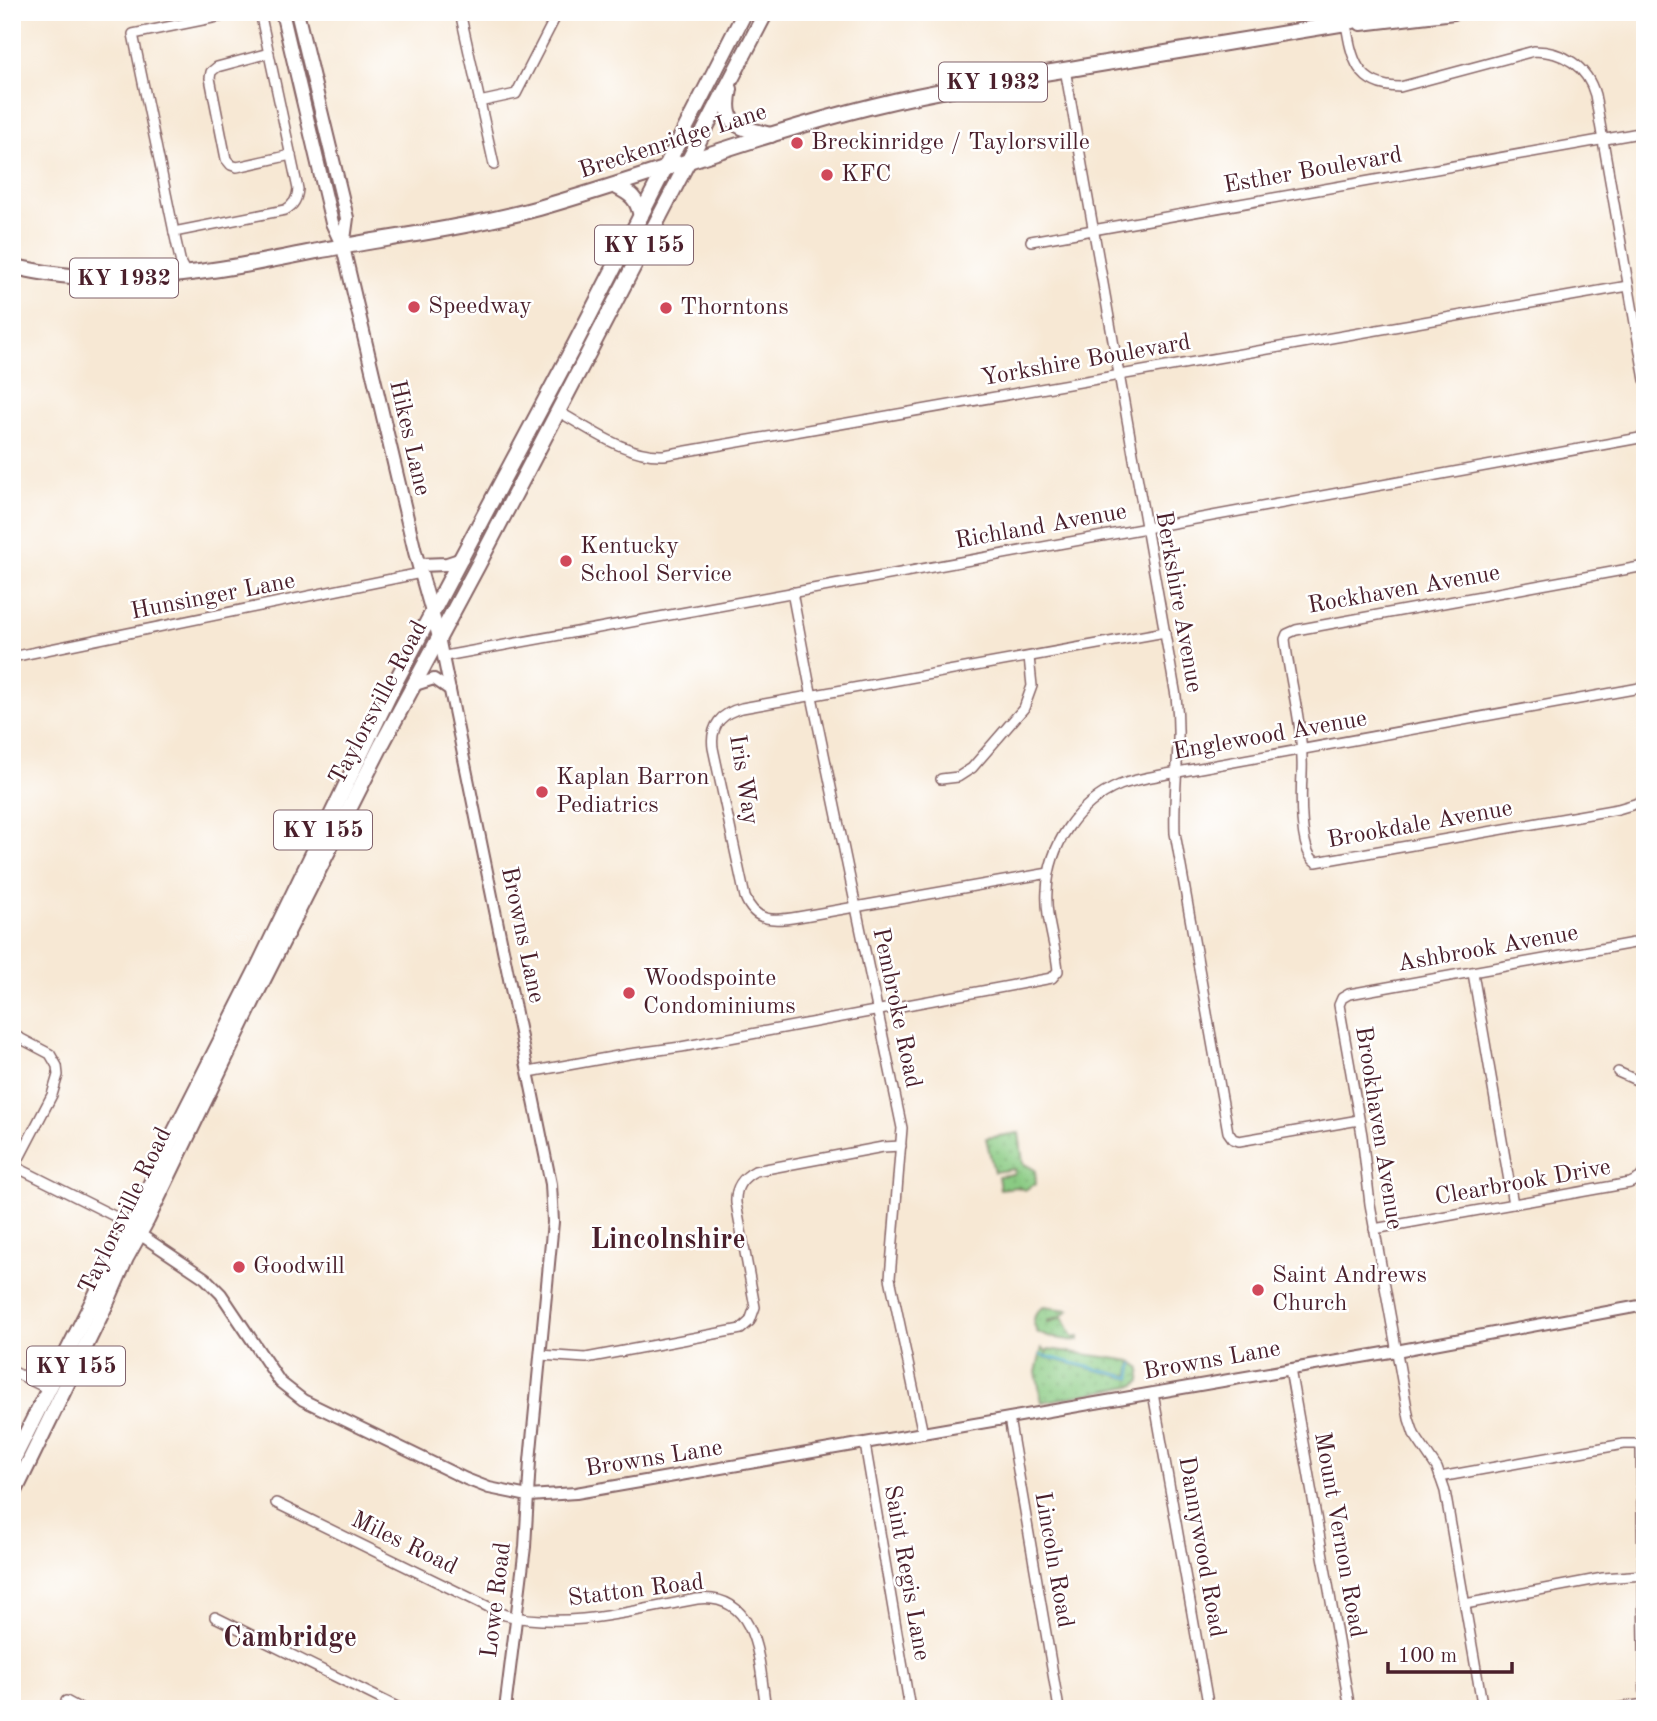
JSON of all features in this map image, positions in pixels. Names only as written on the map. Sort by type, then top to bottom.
[{"type":"main road","name":"Hikes Lane","points":[[282,12],[332,223],[343,247],[420,569],[439,637]]},
{"type":"main road","name":"Hikes Lane","points":[[297,12],[346,218],[343,247]]},
{"type":"main road","name":"Taylorsville Road","points":[[12,1497],[134,1230],[397,679],[665,170],[745,12]]},
{"type":"main road","name":"Taylorsville Road","points":[[12,1462],[253,1000],[412,685],[559,412],[766,12]]},
{"type":"main road","name":"Breckenridge Lane","points":[[12,265],[62,276],[132,278],[186,273],[487,222],[615,186],[771,135],[889,102],[1381,12]]},
{"type":"main road","name":"Breckenridge Lane","points":[[1345,17],[1373,23],[1454,12]]},
{"type":"main road","points":[[734,72],[727,104],[732,121],[741,127],[771,135]]},
{"type":"main road","points":[[615,186],[630,193],[637,201],[641,216]]},
{"type":"main road","points":[[420,569],[462,559]]},
{"type":"street","points":[[186,273],[181,264],[133,34],[242,12]]},
{"type":"street","points":[[174,232],[280,211],[290,206],[298,196],[260,12]]},
{"type":"street","points":[[460,12],[494,164]]},
{"type":"street","points":[[479,102],[516,94],[558,12]]},
{"type":"street","points":[[1345,17],[1359,70],[1369,81],[1385,87],[1400,87],[1534,51],[1563,56],[1585,74],[1593,87],[1645,380]]},
{"type":"street","points":[[269,53],[217,66],[211,72],[209,78],[226,159],[237,167],[291,155]]},
{"type":"street","name":"Berkshire Avenue","points":[[1065,69],[1179,716],[1175,833],[1228,1132],[1236,1140],[1247,1140],[1359,1120]]},
{"type":"street","name":"Esther Boulevard","points":[[1031,241],[1645,132]]},
{"type":"street","name":"Yorkshire Boulevard","points":[[559,412],[631,450],[653,456],[1628,286]]},
{"type":"street","name":"Richland Avenue","points":[[445,656],[1645,437]]},
{"type":"street","name":"Rockhaven Avenue","points":[[1303,750],[1285,639],[1291,631],[1645,566]]},
{"type":"street","name":"Hunsinger Lane","points":[[12,657],[420,569]]},
{"type":"street","name":"Pembroke Road","points":[[792,592],[811,696],[902,1128],[890,1278],[923,1434]]},
{"type":"street","name":"Iris Way","points":[[1049,873],[775,920],[759,916],[751,910],[745,897],[713,748],[715,727],[727,714],[742,708],[1165,632]]},
{"type":"street","name":"Browns Lane","points":[[439,637],[445,656],[553,1199],[528,1496],[576,1493],[865,1444],[1645,1305]]},
{"type":"street","points":[[942,779],[958,777],[972,768],[1024,708],[1032,686],[1029,657]]},
{"type":"street","points":[[412,685],[434,679],[450,690]]},
{"type":"street","name":"Englewood Avenue","points":[[878,1010],[1052,978],[1058,974],[1047,905],[1053,856],[1064,832],[1090,803],[1121,785],[1178,772],[1645,687]]},
{"type":"street","name":"Brookdale Avenue","points":[[1303,750],[1301,789],[1304,824],[1309,855],[1316,862],[1645,802]]},
{"type":"street","name":"Ashbrook Avenue","points":[[1340,1000],[1349,994],[1645,941]]},
{"type":"street","points":[[1473,973],[1513,1204]]},
{"type":"street","name":"Brookhaven Avenue","points":[[1340,1000],[1339,1008],[1359,1120],[1374,1229],[1411,1426],[1440,1477],[1483,1709]]},
{"type":"street","points":[[529,1072],[878,1010]]},
{"type":"street","points":[[12,1034],[50,1054],[57,1066],[58,1075],[52,1096],[14,1166],[116,1217],[205,1278],[221,1294],[280,1382],[303,1400],[466,1479],[489,1488],[528,1496]]},
{"type":"street","points":[[1618,1072],[1645,1084]]},
{"type":"street","points":[[540,1355],[586,1358],[741,1329],[750,1321],[755,1307],[736,1203],[736,1192],[742,1181],[755,1171],[901,1146]]},
{"type":"street","name":"Clearbrook Drive","points":[[1374,1229],[1637,1180],[1645,1171]]},
{"type":"street","name":"Mount Vernon Road","points":[[1290,1369],[1350,1709]]},
{"type":"street","points":[[12,1371],[48,1389]]},
{"type":"street","name":"Dannywood Road","points":[[1153,1393],[1209,1709]]},
{"type":"street","name":"Lincoln Road","points":[[1009,1418],[1059,1709]]},
{"type":"street","name":"Saint Regis Lane","points":[[865,1444],[910,1709]]},
{"type":"street","points":[[1440,1477],[1624,1444],[1638,1444],[1643,1454],[1645,1705],[1610,1709]]},
{"type":"street","name":"Lowe Road","points":[[505,1709],[525,1547],[528,1496]]},
{"type":"street","name":"Miles Road","points":[[276,1503],[516,1618]]},
{"type":"street","points":[[1465,1604],[1603,1578],[1644,1575]]},
{"type":"street","name":"Statton Road","points":[[516,1618],[540,1621],[572,1620],[697,1599],[716,1599],[727,1603],[744,1617],[752,1633],[766,1709]]},
{"type":"street","points":[[215,1617],[401,1709]]},
{"type":"street","points":[[66,1701],[81,1709]]},
{"type":"green space","points":[[1019,1133],[1023,1163],[1035,1170],[1036,1183],[1025,1190],[1017,1187],[1000,1189],[998,1176],[1014,1174],[1015,1169],[994,1172],[986,1138]]},
{"type":"green space","points":[[1044,1307],[1069,1310],[1047,1323],[1062,1317],[1074,1338],[1079,1337],[1079,1340],[1048,1337],[1038,1333],[1034,1319],[1037,1312]]},
{"type":"green space","points":[[1042,1348],[1047,1351],[1049,1349],[1132,1361],[1130,1375],[1127,1376],[1047,1357],[1047,1352],[1045,1357],[1131,1379],[1134,1363],[1141,1368],[1141,1381],[1136,1385],[1042,1402],[1036,1372]]},
{"type":"waterway","points":[[1041,1355],[1131,1378]]},
{"type":"waterway","points":[[1131,1377],[1133,1364]]},
{"type":"place","name":"Breckinridge / Taylorsville","points":[[797,143]]},
{"type":"place","name":"KFC","points":[[827,175]]},
{"type":"place","name":"Speedway","points":[[414,307]]},
{"type":"place","name":"Thorntons","points":[[666,308]]},
{"type":"place","name":"Kentucky School Service","points":[[566,561]]},
{"type":"place","name":"Kaplan Barron Pediatrics","points":[[542,792]]},
{"type":"place","name":"Woodspointe Condominiums","points":[[629,993]]},
{"type":"place","name":"Goodwill","points":[[239,1267]]},
{"type":"place","name":"Saint Andrews Church","points":[[1258,1290]]},
{"type":"district","name":"Lincolnshire","points":[[668,1241]]},
{"type":"district","name":"Cambridge","points":[[290,1639]]}]
